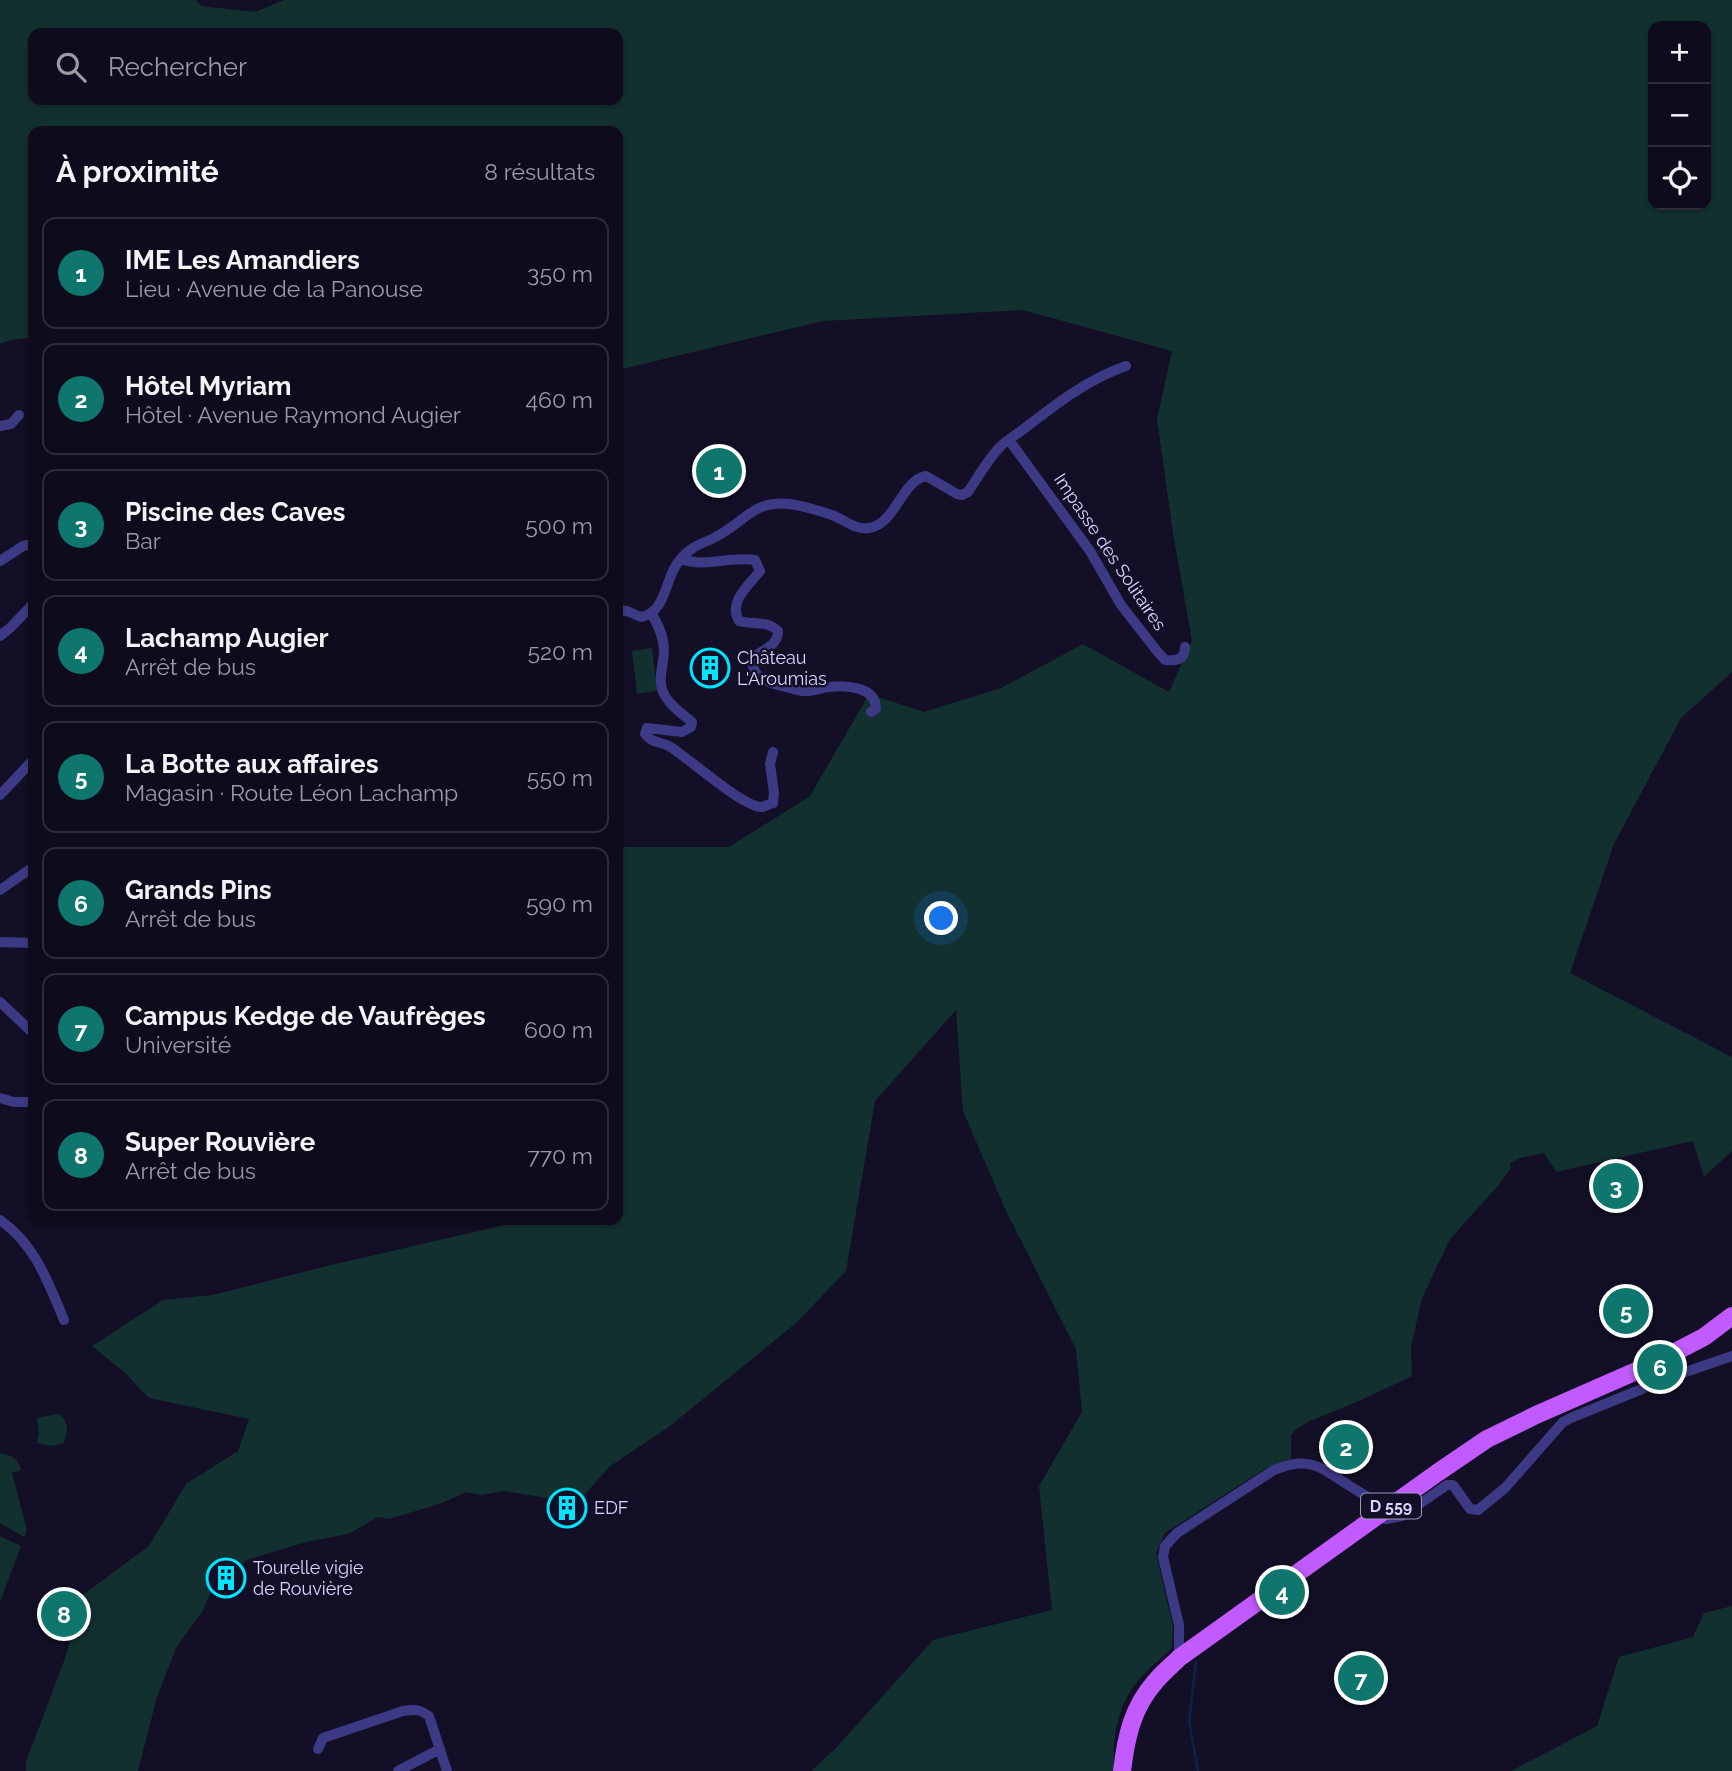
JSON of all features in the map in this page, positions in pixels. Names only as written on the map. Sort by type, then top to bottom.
[{"type":"main road","name":"D 559","points":[[1122,1771],[1126,1740],[1137,1709],[1154,1682],[1180,1658],[1487,1439],[1650,1365],[1704,1337],[1732,1316]]},
{"type":"street","points":[[623,611],[641,617],[652,614],[675,565],[681,559],[693,548],[718,536],[764,506],[799,505],[839,516],[852,526],[869,528],[886,519],[921,477],[926,476],[962,495],[968,492],[1001,445],[1085,385],[1126,366]]},
{"type":"street","points":[[0,426],[11,424],[19,415]]},
{"type":"street","name":"Impasse des Solitaires","points":[[1009,440],[1090,551],[1121,605],[1157,651],[1166,660],[1175,661],[1182,658],[1185,647]]},
{"type":"street","points":[[0,561],[28,544]]},
{"type":"street","points":[[681,559],[690,562],[745,558],[755,560],[760,571],[741,595],[734,613],[739,621],[773,626],[778,631],[778,636],[776,642],[753,658],[754,669],[768,683],[805,692],[837,687],[861,689],[874,698],[877,705],[871,712]]},
{"type":"street","points":[[0,636],[28,609]]},
{"type":"street","points":[[652,614],[660,628],[664,649],[661,688],[675,707],[692,722],[691,727],[682,732],[647,728],[645,734],[651,741],[667,745],[729,791],[762,807],[772,803],[774,793],[770,764],[773,751]]},
{"type":"street","points":[[0,796],[28,765]]},
{"type":"street","points":[[0,890],[28,870]]},
{"type":"street","points":[[0,942],[28,943]]},
{"type":"street","points":[[0,1002],[28,1027]]},
{"type":"street","points":[[0,1098],[28,1102]]},
{"type":"street","points":[[0,1220],[24,1241],[36,1257],[64,1320]]},
{"type":"street","points":[[1180,1658],[1179,1625],[1163,1556],[1165,1546],[1177,1533],[1274,1470],[1300,1462],[1314,1465],[1377,1503],[1386,1519],[1402,1516],[1447,1485],[1453,1485],[1474,1511],[1504,1488],[1563,1422],[1674,1376],[1732,1356]]},
{"type":"street","points":[[318,1749],[323,1738],[403,1711],[421,1710],[429,1716],[447,1771]]},
{"type":"street","points":[[398,1771],[440,1749]]},
{"type":"green space","points":[[0,0],[196,0],[201,6],[255,12],[284,0],[1732,0],[1732,672],[1681,718],[1614,844],[1570,973],[1732,1057],[1732,1151],[1704,1177],[1693,1141],[1556,1172],[1544,1153],[1510,1163],[1511,1168],[1497,1187],[1450,1239],[1422,1298],[1411,1347],[1412,1376],[1295,1430],[1291,1436],[1291,1459],[1266,1468],[1165,1533],[1156,1553],[1173,1626],[1172,1648],[1130,1691],[1117,1724],[1114,1771],[811,1771],[836,1748],[933,1640],[1052,1610],[1039,1486],[1082,1412],[1076,1349],[1006,1211],[963,1111],[956,1010],[875,1101],[846,1271],[796,1323],[670,1426],[609,1467],[580,1500],[504,1491],[481,1495],[466,1492],[442,1503],[388,1519],[378,1517],[348,1534],[306,1542],[247,1560],[212,1589],[203,1610],[176,1648],[157,1697],[138,1771],[26,1771],[26,1762],[64,1661],[84,1594],[149,1546],[186,1484],[238,1451],[249,1419],[149,1398],[124,1372],[92,1346],[163,1300],[212,1295],[504,1225],[623,1225],[624,847],[729,847],[810,796],[869,694],[924,712],[1001,688],[1083,644],[1169,692],[1192,641],[1157,419],[1172,351],[1023,310],[823,321],[623,369],[623,126],[28,126],[28,338],[0,344]]},
{"type":"green space","points":[[652,648],[657,691],[637,694],[632,651]]},
{"type":"green space","points":[[57,1414],[64,1418],[66,1425],[67,1432],[63,1443],[53,1446],[36,1443],[39,1435],[37,1418]]},
{"type":"green space","points":[[0,1454],[14,1458],[21,1470],[12,1473],[27,1530],[24,1537],[0,1523]]},
{"type":"green space","points":[[0,1536],[21,1546],[0,1602]]},
{"type":"green space","points":[[1732,1606],[1732,1771],[1511,1771],[1597,1726],[1619,1657],[1693,1637],[1704,1613]]},
{"type":"waterway","points":[[1196,1663],[1189,1721],[1198,1771]]},
{"type":"place","name":"IME Les Amandiers","points":[[719,471]]},
{"type":"place","name":"Château L'Aroumias","points":[[710,668]]},
{"type":"place","name":"Piscine des Caves","points":[[1616,1186]]},
{"type":"place","name":"La Botte aux affaires","points":[[1626,1311]]},
{"type":"place","name":"Grands Pins","points":[[1660,1367]]},
{"type":"place","name":"Hôtel Myriam","points":[[1346,1447]]},
{"type":"place","name":"EDF","points":[[567,1508]]},
{"type":"place","name":"Tourelle vigie de Rouvière","points":[[226,1578]]},
{"type":"place","name":"Lachamp Augier","points":[[1282,1592]]},
{"type":"place","name":"Super Rouvière","points":[[64,1614]]},
{"type":"place","name":"Campus Kedge de Vaufrèges","points":[[1361,1678]]}]
